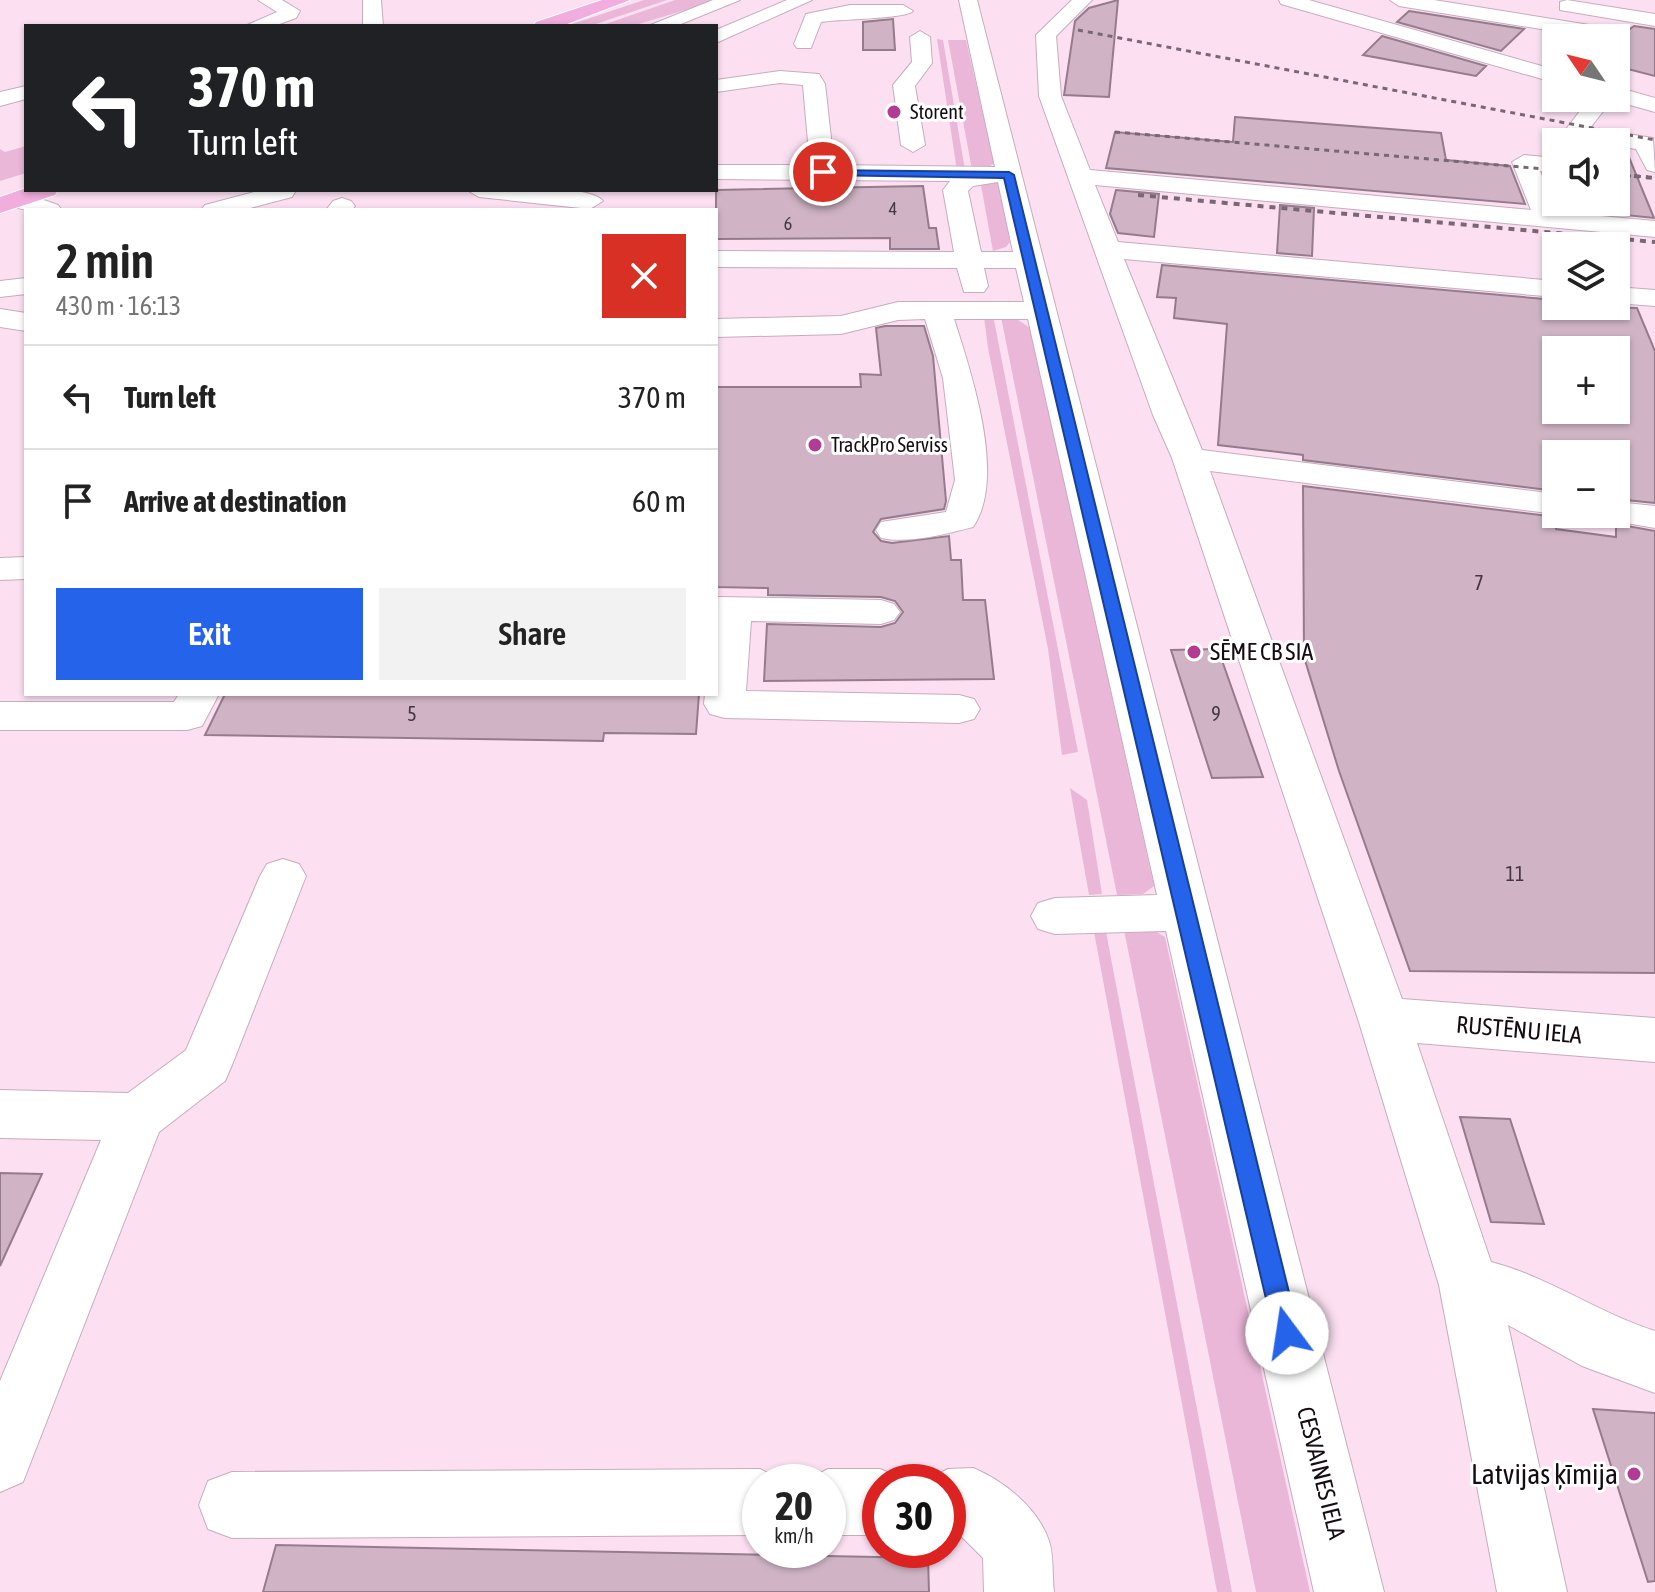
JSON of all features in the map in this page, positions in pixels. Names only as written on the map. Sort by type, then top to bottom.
[{"type":"main road","points":[[550,24],[621,0]]},
{"type":"main road","points":[[9,202],[40,192]]},
{"type":"street","points":[[261,24],[290,11],[267,0]]},
{"type":"street","points":[[372,0],[373,24]]},
{"type":"street","points":[[664,24],[731,0]]},
{"type":"street","points":[[718,36],[803,0]]},
{"type":"street","points":[[1083,0],[1046,35],[1050,96],[1169,415],[1189,458],[1384,1019],[1469,1285],[1532,1592]]},
{"type":"street","points":[[1288,0],[1542,73]]},
{"type":"street","points":[[1399,0],[1542,26]]},
{"type":"street","points":[[1543,2],[1655,20]]},
{"type":"street","points":[[804,44],[813,18],[852,6],[903,5],[952,30],[904,85],[913,145]]},
{"type":"street","points":[[1607,24],[1617,14]]},
{"type":"street","name":"CESVAINES IELA","points":[[952,30],[1042,310],[1349,1592]]},
{"type":"street","points":[[718,86],[780,77],[811,79],[823,172]]},
{"type":"street","points":[[0,99],[24,93]]},
{"type":"street","points":[[1630,98],[1655,105]]},
{"type":"street","points":[[1591,112],[1574,133],[1645,143],[1655,165]]},
{"type":"street","points":[[1542,164],[1524,162],[1542,207]]},
{"type":"street","points":[[1630,171],[1655,174]]},
{"type":"street","points":[[718,172],[999,175]]},
{"type":"street","points":[[974,291],[961,260],[955,190],[964,181],[999,175]]},
{"type":"street","points":[[1080,176],[1655,229]]},
{"type":"street","points":[[222,208],[283,192]]},
{"type":"street","points":[[501,192],[590,200]]},
{"type":"street","points":[[9,202],[39,208]]},
{"type":"street","points":[[1106,249],[1542,288]]},
{"type":"street","points":[[718,259],[876,260],[891,265],[930,265],[961,260],[1028,260]]},
{"type":"street","points":[[0,289],[24,286]]},
{"type":"street","points":[[1630,296],[1655,298]]},
{"type":"street","points":[[718,328],[841,325],[898,311],[1042,310]]},
{"type":"street","points":[[894,530],[961,520],[972,480],[958,378],[937,311]]},
{"type":"street","points":[[0,318],[24,322]]},
{"type":"street","points":[[1189,458],[1542,502]]},
{"type":"street","points":[[1630,514],[1655,517]]},
{"type":"street","points":[[0,569],[24,568]]},
{"type":"street","points":[[881,612],[724,609],[725,704],[959,709]]},
{"type":"street","points":[[0,716],[187,716],[198,696]]},
{"type":"street","points":[[0,1459],[138,1117],[206,1065],[283,876]]},
{"type":"street","points":[[1055,916],[1188,912]]},
{"type":"street","name":"RUSTĒNU IELA","points":[[1384,1019],[1655,1040]]},
{"type":"street","points":[[0,1114],[138,1117]]},
{"type":"street","points":[[1469,1285],[1515,1297],[1604,1345],[1655,1362]]},
{"type":"street","points":[[966,1501],[973,1501],[1016,1544],[1019,1592]]},
{"type":"street","points":[[232,1505],[742,1502]]},
{"type":"shaded area","points":[[644,0],[667,0],[596,24],[572,24]]},
{"type":"shaded area","points":[[675,0],[719,0],[639,24],[606,24]]},
{"type":"shaded area","points":[[937,39],[943,40],[965,170],[957,171]]},
{"type":"shaded area","points":[[948,40],[966,40],[994,163],[988,168],[972,170]]},
{"type":"shaded area","points":[[24,147],[24,174],[0,181],[0,149],[5,152]]},
{"type":"shaded area","points":[[980,180],[998,182],[1010,242],[1006,247],[993,251]]},
{"type":"shaded area","points":[[990,316],[994,320],[1078,752],[1062,755],[1048,649],[988,348],[984,317]]},
{"type":"shaded area","points":[[1001,317],[1014,317],[1030,328],[1154,886],[1143,894],[1117,895]]},
{"type":"shaded area","points":[[1070,788],[1087,800],[1102,894],[1089,895]]},
{"type":"shaded area","points":[[1150,928],[1165,937],[1310,1592],[1256,1592],[1124,930]]},
{"type":"shaded area","points":[[1094,932],[1106,932],[1232,1592],[1217,1592]]},
{"type":"building","points":[[1118,0],[1109,97],[1064,95],[1075,21],[1089,8]]},
{"type":"building","points":[[1409,11],[1524,29],[1501,51],[1397,22]]},
{"type":"building","points":[[893,19],[895,50],[863,50],[863,22]]},
{"type":"building","points":[[1634,26],[1655,29],[1655,76],[1630,70],[1630,29]]},
{"type":"building","points":[[1382,36],[1486,66],[1476,76],[1363,55]]},
{"type":"building","points":[[1235,117],[1441,133],[1446,160],[1510,166],[1525,204],[1106,168],[1115,132],[1233,142]]},
{"type":"building","points":[[1630,160],[1654,218],[1630,215]]},
{"type":"building","points":[[923,186],[929,228],[936,228],[939,249],[890,249],[890,238],[718,239],[718,190]]},
{"type":"building","points":[[1116,190],[1159,194],[1154,237],[1118,233],[1110,214]]},
{"type":"building","points":[[1280,205],[1314,208],[1312,256],[1277,253]]},
{"type":"building","points":[[1162,265],[1542,299],[1542,320],[1630,320],[1630,308],[1637,308],[1655,351],[1655,503],[1630,500],[1630,440],[1542,440],[1542,489],[1303,460],[1303,455],[1218,445],[1227,324],[1174,318],[1176,298],[1157,297]]},
{"type":"building","points":[[924,326],[933,356],[946,501],[944,509],[881,519],[873,532],[881,541],[892,543],[949,536],[951,560],[961,560],[963,600],[985,600],[994,679],[764,681],[767,624],[881,627],[895,623],[903,612],[895,601],[881,597],[768,595],[768,588],[718,587],[718,387],[861,387],[860,374],[881,375],[876,328]]},
{"type":"building","points":[[1303,486],[1542,515],[1542,528],[1616,537],[1616,528],[1630,527],[1655,531],[1655,973],[1410,971],[1339,771],[1304,657]]},
{"type":"building","points":[[1218,649],[1263,777],[1212,778],[1171,650]]},
{"type":"building","points":[[224,696],[699,696],[696,734],[604,733],[603,741],[205,735]]},
{"type":"building","points":[[1460,1117],[1510,1119],[1544,1224],[1491,1222]]},
{"type":"building","points":[[0,1173],[42,1174],[0,1266]]},
{"type":"building","name":"Latvijas ķīmija","points":[[1593,1409],[1655,1413],[1655,1581],[1648,1582]]},
{"type":"building","points":[[276,1545],[742,1554],[742,1568],[846,1568],[846,1556],[862,1557],[862,1568],[928,1568],[929,1592],[263,1592]]},
{"type":"railway","points":[[1078,30],[1655,140]]},
{"type":"railway","points":[[1115,132],[1542,169]]},
{"type":"railway","points":[[1630,176],[1635,176]]},
{"type":"railway","points":[[1630,176],[1635,176]]},
{"type":"railway","points":[[1635,176],[1648,177]]},
{"type":"railway","points":[[1635,176],[1655,178]]},
{"type":"railway","points":[[1138,195],[1655,242]]},
{"type":"place","name":"Storent","points":[[894,112]]},
{"type":"place","name":"TrackPro Serviss","points":[[815,445]]},
{"type":"place","name":"SĒME CB SIA","points":[[1194,652]]},
{"type":"place","name":"Latvijas ķīmija","points":[[1634,1474]]},
{"type":"route","points":[[823,172],[1009,175],[1287,1333]]}]
